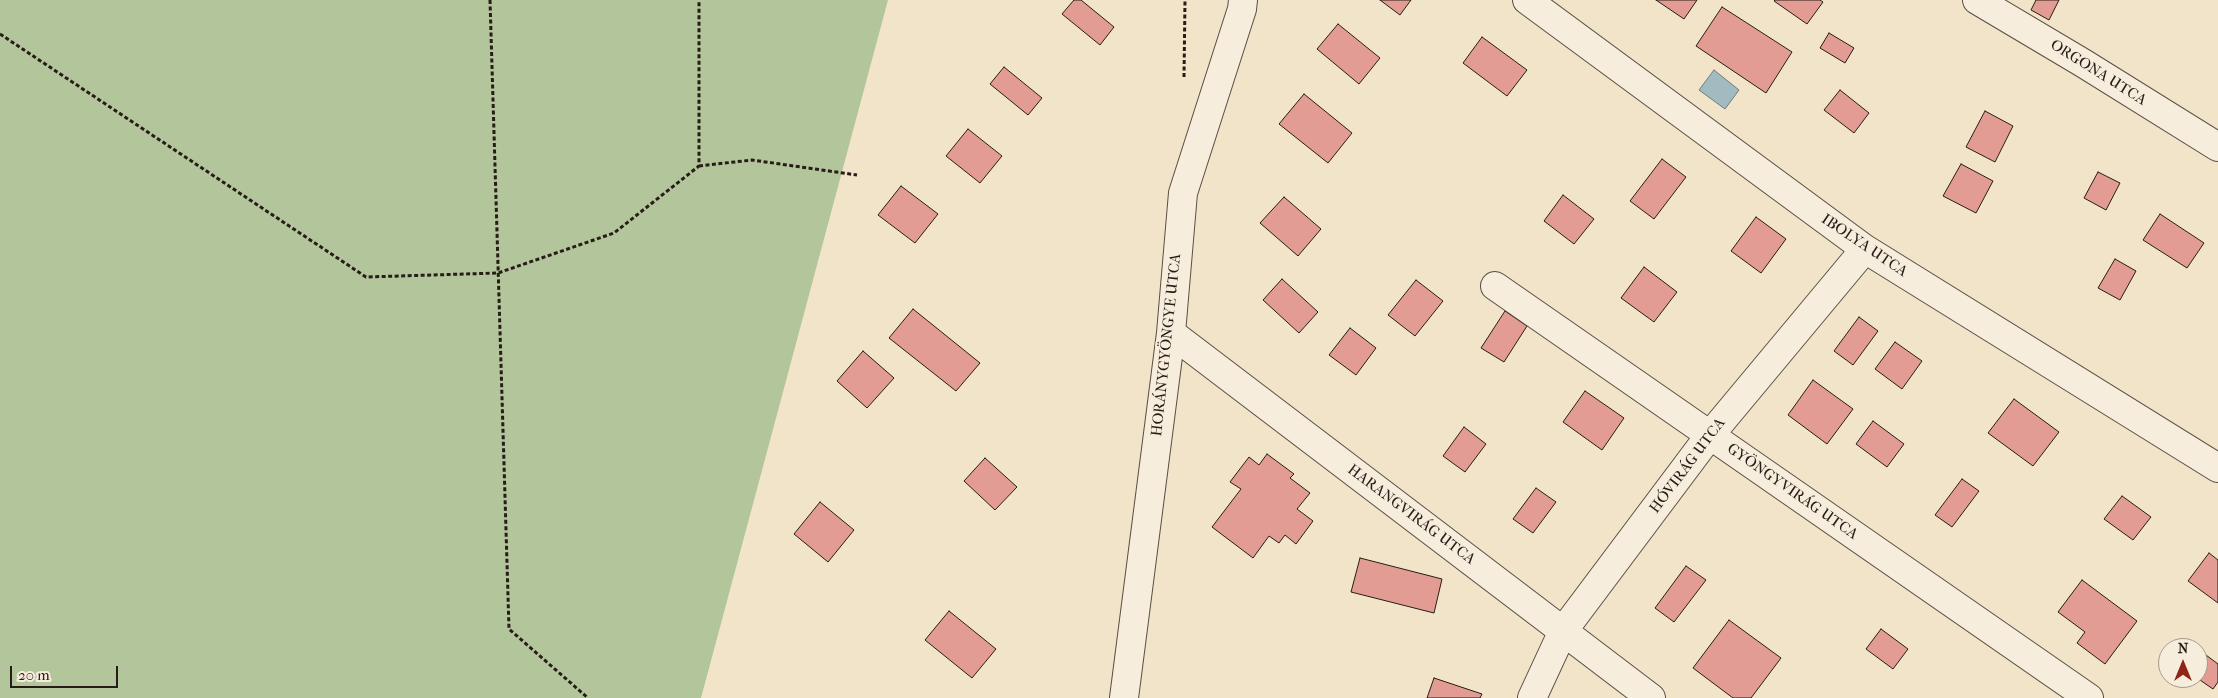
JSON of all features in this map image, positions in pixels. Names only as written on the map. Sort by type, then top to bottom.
[{"type":"street","name":"HORÁNYGYÖNGYE UTCA","points":[[1124,698],[1170,333],[1184,193],[1242,9],[1243,0]]},
{"type":"street","name":"IBOLYA UTCA","points":[[1528,0],[1865,249],[2218,468]]},
{"type":"street","name":"ORGONA UTCA","points":[[1977,0],[2218,147]]},
{"type":"street","name":"HÓVIRÁG UTCA","points":[[1532,698],[1564,631],[1710,435],[1865,249]]},
{"type":"street","name":"GYÖNGYVIRÁG UTCA","points":[[1495,286],[2089,698]]},
{"type":"street","name":"HARANGVIRÁG UTCA","points":[[1170,333],[1651,698]]},
{"type":"path","points":[[490,0],[509,630],[588,698]]},
{"type":"path","points":[[698,0],[698,166]]},
{"type":"path","points":[[0,34],[366,277],[498,273],[614,233],[698,166],[752,160],[857,175]]},
{"type":"green space","points":[[0,0],[888,0],[701,698],[0,698]]},
{"type":"water","points":[[1714,70],[1739,90],[1725,109],[1699,90]]},
{"type":"building","points":[[1074,0],[1081,0],[1114,27],[1100,45],[1062,14]]},
{"type":"building","points":[[1380,0],[1411,0],[1400,15]]},
{"type":"building","points":[[1656,0],[1697,0],[1684,19]]},
{"type":"building","points":[[1775,0],[1820,0],[1823,2],[1807,24]]},
{"type":"building","points":[[2036,0],[2059,0],[2049,20],[2031,10]]},
{"type":"building","points":[[1722,7],[1792,52],[1766,93],[1696,46]]},
{"type":"building","points":[[1338,24],[1380,58],[1359,84],[1317,49]]},
{"type":"building","points":[[1829,33],[1854,48],[1845,63],[1820,48]]},
{"type":"building","points":[[1482,37],[1527,70],[1507,96],[1463,63]]},
{"type":"building","points":[[1004,67],[1042,98],[1028,115],[990,84]]},
{"type":"building","points":[[1840,90],[1869,113],[1854,133],[1824,110]]},
{"type":"building","points":[[1304,94],[1352,133],[1328,163],[1279,124]]},
{"type":"building","points":[[1985,111],[2013,126],[1995,162],[1966,147]]},
{"type":"building","points":[[968,129],[1002,156],[980,183],[946,156]]},
{"type":"building","points":[[1662,159],[1686,177],[1654,219],[1630,201]]},
{"type":"building","points":[[1961,164],[1993,181],[1976,213],[1943,196]]},
{"type":"building","points":[[2098,172],[2120,183],[2106,210],[2084,198]]},
{"type":"building","points":[[901,186],[938,214],[915,243],[878,215]]},
{"type":"building","points":[[1563,195],[1594,219],[1574,244],[1544,221]]},
{"type":"building","points":[[1284,197],[1321,229],[1298,256],[1260,223]]},
{"type":"building","points":[[2160,214],[2204,243],[2187,268],[2143,240]]},
{"type":"building","points":[[1756,217],[1786,239],[1761,273],[1731,251]]},
{"type":"building","points":[[2115,259],[2136,271],[2120,300],[2098,288]]},
{"type":"building","points":[[1644,267],[1677,292],[1654,322],[1621,298]]},
{"type":"building","points":[[1282,279],[1318,312],[1299,333],[1263,300]]},
{"type":"building","points":[[1416,280],[1443,301],[1415,336],[1388,315]]},
{"type":"building","points":[[913,309],[980,363],[956,391],[889,338]]},
{"type":"building","points":[[1505,311],[1527,326],[1504,362],[1481,348]]},
{"type":"building","points":[[1859,317],[1878,331],[1853,365],[1834,351]]},
{"type":"building","points":[[1350,328],[1376,348],[1356,375],[1329,355]]},
{"type":"building","points":[[1895,342],[1922,361],[1902,389],[1875,369]]},
{"type":"building","points":[[863,351],[894,378],[867,408],[837,381]]},
{"type":"building","points":[[1813,380],[1853,409],[1827,444],[1788,415]]},
{"type":"building","points":[[1585,391],[1624,418],[1602,450],[1563,422]]},
{"type":"building","points":[[2014,399],[2059,432],[2033,466],[1988,433]]},
{"type":"building","points":[[1873,421],[1904,444],[1887,467],[1856,444]]},
{"type":"building","points":[[1464,427],[1486,444],[1465,472],[1443,456]]},
{"type":"building","points":[[1267,454],[1294,474],[1290,478],[1310,493],[1297,509],[1313,521],[1296,544],[1285,535],[1279,543],[1269,536],[1253,558],[1212,527],[1241,489],[1230,482],[1249,457],[1259,465]]},
{"type":"building","points":[[985,458],[1017,487],[995,510],[964,481]]},
{"type":"building","points":[[1962,479],[1979,491],[1952,527],[1935,515]]},
{"type":"building","points":[[1536,488],[1556,502],[1533,533],[1513,519]]},
{"type":"building","points":[[2122,496],[2151,517],[2133,540],[2104,519]]},
{"type":"building","points":[[820,502],[854,530],[828,562],[794,534]]},
{"type":"building","points":[[2209,553],[2218,560],[2218,603],[2188,581]]},
{"type":"building","points":[[1360,558],[1442,579],[1434,613],[1351,592]]},
{"type":"building","points":[[1686,566],[1706,580],[1674,622],[1655,608]]},
{"type":"building","points":[[2082,580],[2137,621],[2105,664],[2077,643],[2085,632],[2058,612]]},
{"type":"building","points":[[949,611],[996,649],[972,678],[925,640]]},
{"type":"building","points":[[1729,620],[1781,658],[1751,698],[1733,698],[1693,668]]},
{"type":"building","points":[[1881,629],[1908,649],[1893,669],[1866,649]]},
{"type":"building","points":[[2208,656],[2218,664],[2218,682],[2213,689],[2208,686]]},
{"type":"building","points":[[1434,678],[1482,694],[1480,698],[1427,698]]}]
